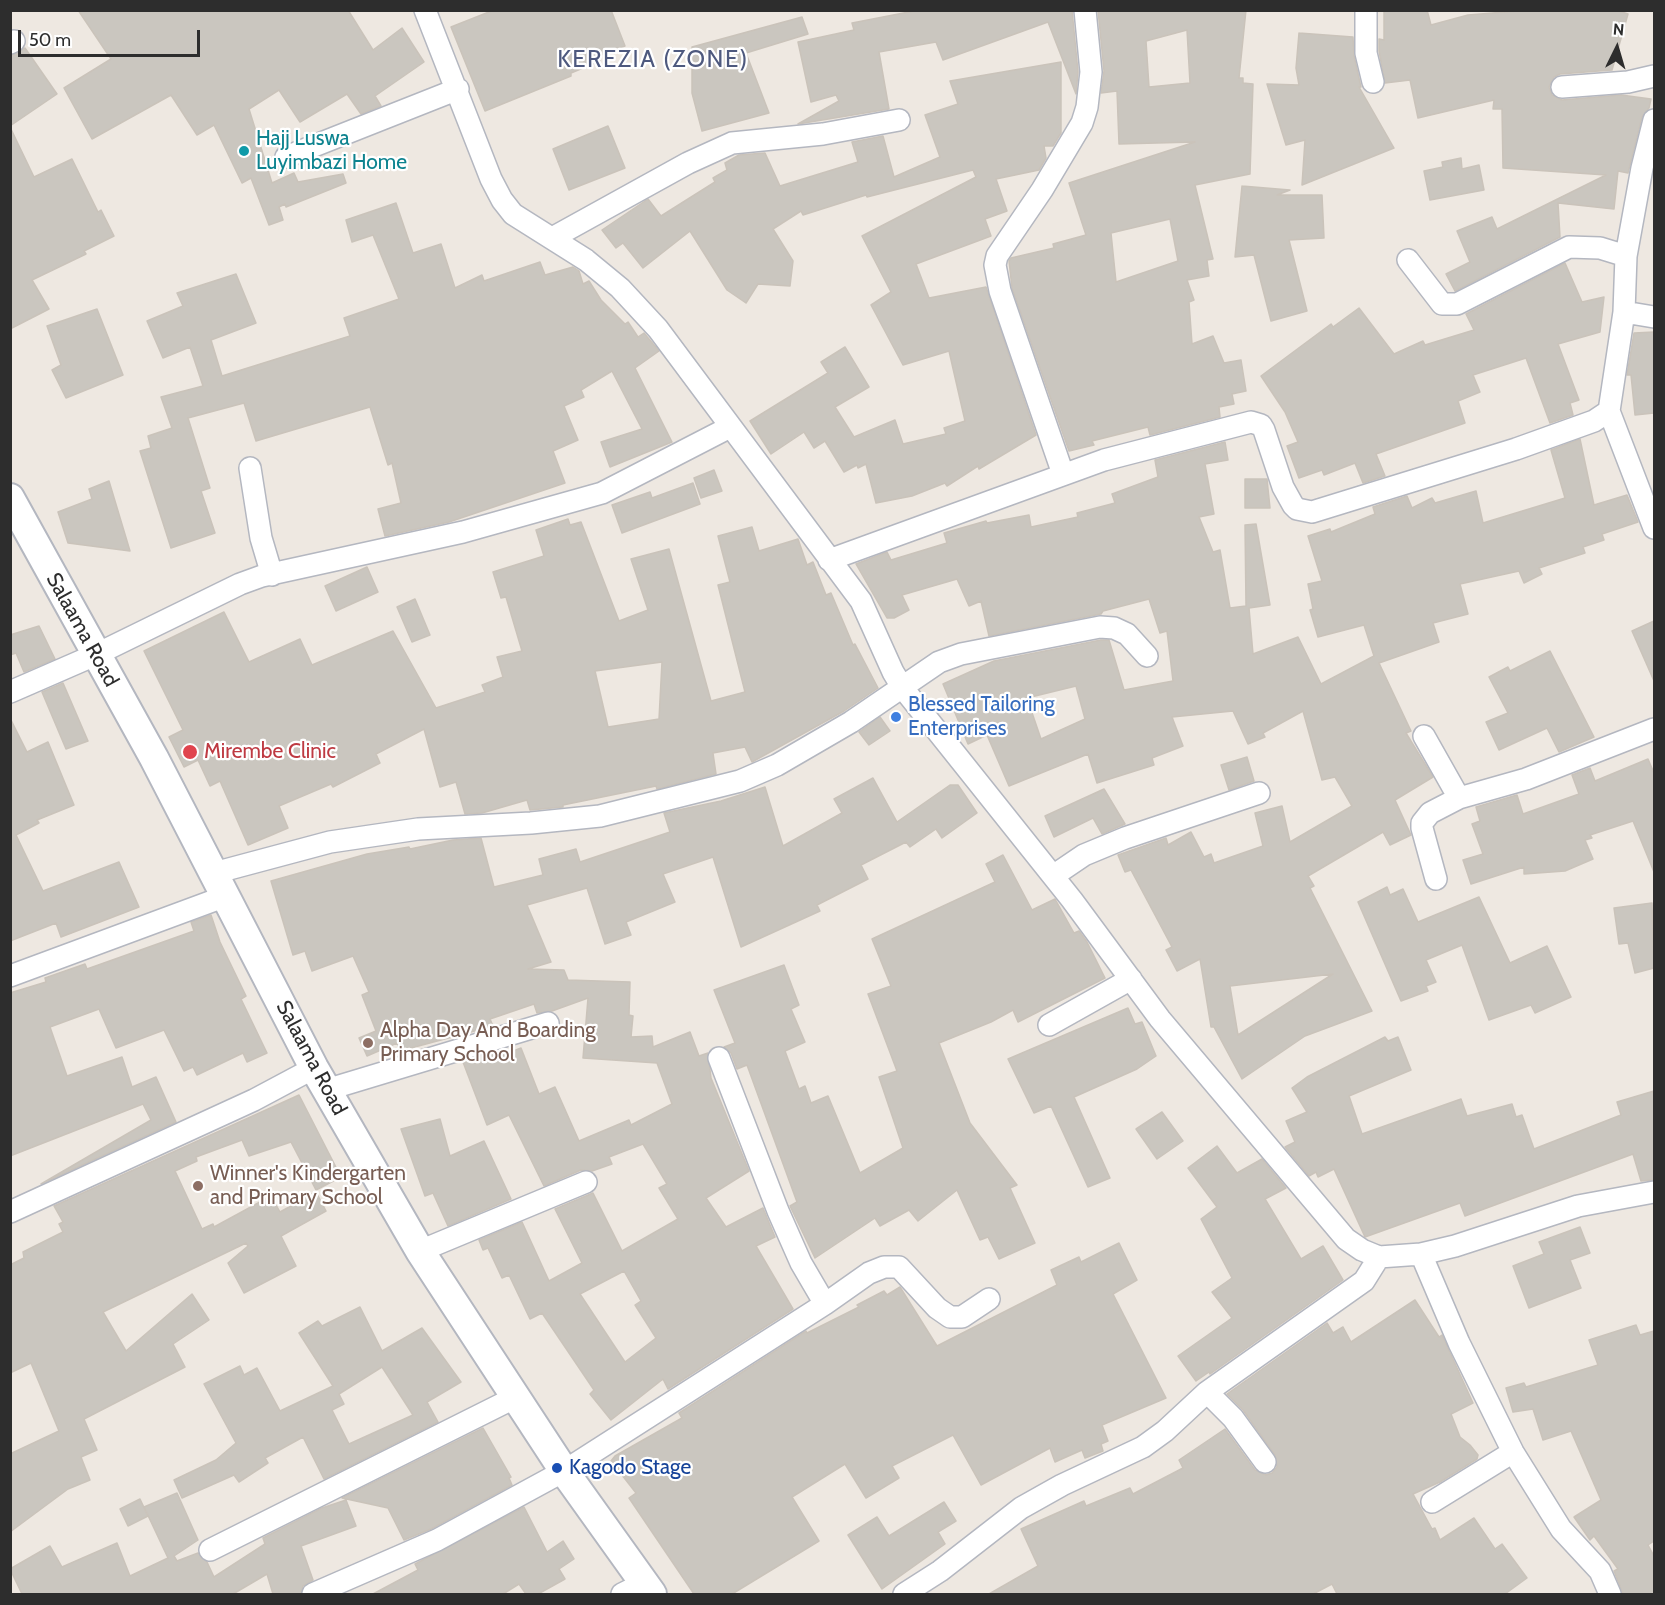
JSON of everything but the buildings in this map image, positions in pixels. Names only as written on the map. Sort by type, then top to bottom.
[{"type":"main road","name":"Salaama Road","points":[[10,498],[154,758],[320,1079],[420,1251],[564,1471],[639,1591]]},
{"type":"street","points":[[425,10],[458,89],[491,179],[502,200],[513,214],[554,237],[620,288],[658,328],[861,602],[892,672],[902,687],[1053,876],[1160,1019],[1346,1239],[1362,1250],[1379,1257],[1421,1254],[1578,1206],[1654,1192]]},
{"type":"street","points":[[1063,474],[1000,291],[995,265],[996,256],[1042,190],[1082,123],[1087,107],[1091,72],[1085,10]]},
{"type":"street","points":[[1366,10],[1365,39],[1373,82]]},
{"type":"street","points":[[1562,87],[1628,82],[1654,76]]},
{"type":"street","points":[[286,157],[458,89]]},
{"type":"street","points":[[554,237],[688,163],[732,143],[823,134],[898,120]]},
{"type":"street","points":[[1654,120],[1642,168],[1626,256],[1624,312],[1609,411],[1654,528]]},
{"type":"street","points":[[1408,260],[1442,304],[1457,304],[1569,247],[1600,248],[1626,256]]},
{"type":"street","points":[[1624,312],[1654,318]]},
{"type":"street","points":[[830,560],[851,550],[1015,495],[1063,474],[1104,460],[1251,422],[1261,425],[1264,430],[1283,487],[1293,505],[1297,509],[1312,512],[1526,445],[1594,421],[1609,411]]},
{"type":"street","points":[[10,692],[95,655],[221,592],[272,574],[463,532],[602,493],[730,427]]},
{"type":"street","points":[[250,468],[261,538],[272,574]]},
{"type":"street","points":[[10,976],[99,946],[220,885],[330,842],[418,829],[531,823],[600,816],[740,781],[777,765],[851,722],[939,662],[961,654],[1100,627],[1114,628],[1128,634],[1147,656]]},
{"type":"street","points":[[1436,879],[1422,823],[1430,813],[1459,798],[1526,779],[1654,729]]},
{"type":"street","points":[[1424,736],[1459,798]]},
{"type":"street","points":[[1053,876],[1084,855],[1125,838],[1259,793]]},
{"type":"street","points":[[1049,1025],[1131,979]]},
{"type":"street","points":[[10,1212],[254,1100],[320,1079],[548,1023]]},
{"type":"street","points":[[719,1058],[778,1211],[801,1263],[825,1304]]},
{"type":"street","points":[[420,1251],[586,1182]]},
{"type":"street","points":[[1421,1254],[1459,1343],[1513,1452],[1561,1529],[1600,1571],[1611,1594]]},
{"type":"street","points":[[904,1594],[940,1571],[1021,1508],[1062,1485],[1143,1447],[1165,1431],[1207,1392],[1364,1281],[1379,1257]]},
{"type":"street","points":[[313,1594],[437,1540],[564,1471],[825,1304],[869,1273],[894,1266],[908,1274],[938,1308],[950,1317],[962,1317],[989,1299]]},
{"type":"street","points":[[1207,1392],[1233,1418],[1265,1462]]},
{"type":"street","points":[[210,1550],[516,1397]]},
{"type":"street","points":[[1432,1502],[1513,1452]]},
{"type":"place","name":"Hajj Luswa Luyimbazi Home","points":[[244,151]]},
{"type":"place","name":"Blessed Tailoring Enterprises","points":[[896,717]]},
{"type":"place","name":"Mirembe Clinic","points":[[190,752]]},
{"type":"place","name":"Alpha Day And Boarding Primary School","points":[[368,1043]]},
{"type":"place","name":"Winner's Kindergarten and Primary School","points":[[198,1186]]},
{"type":"place","name":"Kagodo Stage","points":[[557,1468]]},
{"type":"district","name":"KEREZIA (ZONE)","points":[[653,60]]}]
